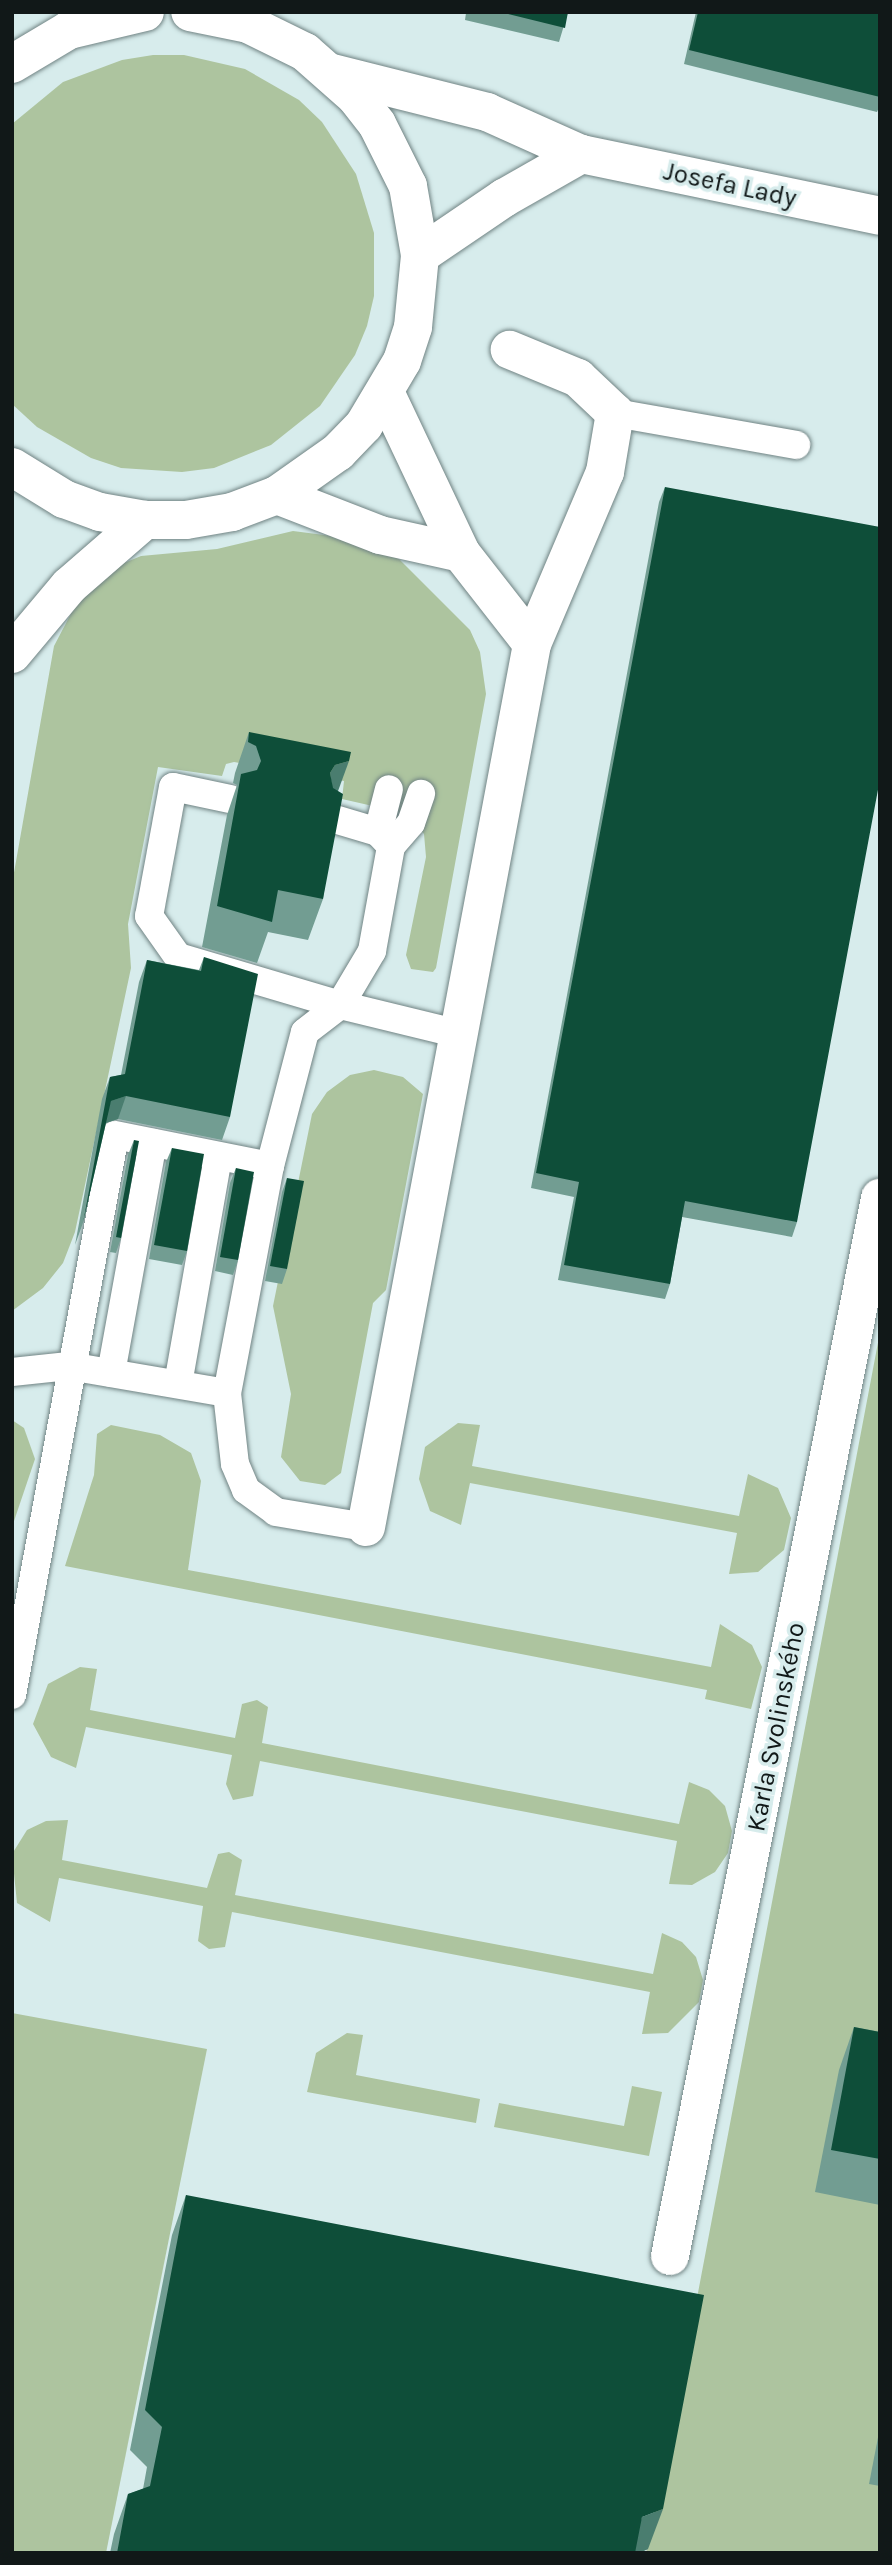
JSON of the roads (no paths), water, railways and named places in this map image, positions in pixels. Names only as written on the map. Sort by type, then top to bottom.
[{"type":"street","points":[[12,64],[74,21],[145,12]]},
{"type":"street","points":[[12,467],[64,499],[145,520],[186,520],[232,512],[277,495],[338,453],[386,394],[413,327],[420,255],[416,220],[394,154],[363,106],[332,73],[266,24],[248,24],[190,12]]},
{"type":"street","name":"Josefa Lady","points":[[332,73],[487,112],[581,154],[880,216]]},
{"type":"street","points":[[420,255],[504,198],[581,154]]},
{"type":"street","points":[[366,1527],[532,644],[605,472],[615,413],[578,378],[510,350]]},
{"type":"street","points":[[386,394],[461,552],[532,644]]},
{"type":"street","points":[[277,495],[380,535],[461,552]]},
{"type":"street","points":[[12,654],[69,586],[145,520]]},
{"type":"street","name":"Karla Svolinského","points":[[670,2256],[880,1198]]},
{"type":"lane","points":[[615,413],[796,445]]},
{"type":"lane","points":[[230,799],[173,788],[149,916],[178,957],[340,1005],[459,1034]]},
{"type":"lane","points":[[366,1527],[276,1512],[246,1490],[235,1464],[227,1393],[270,1166],[305,1032],[340,1005],[372,951],[389,789]]},
{"type":"lane","points":[[384,839],[411,823],[421,794]]},
{"type":"lane","points":[[331,818],[384,839]]},
{"type":"lane","points":[[12,1695],[69,1366],[115,1135],[270,1166]]},
{"type":"lane","points":[[111,1373],[153,1143]]},
{"type":"lane","points":[[178,1384],[218,1157]]},
{"type":"lane","points":[[12,1371],[69,1366],[227,1393]]}]
